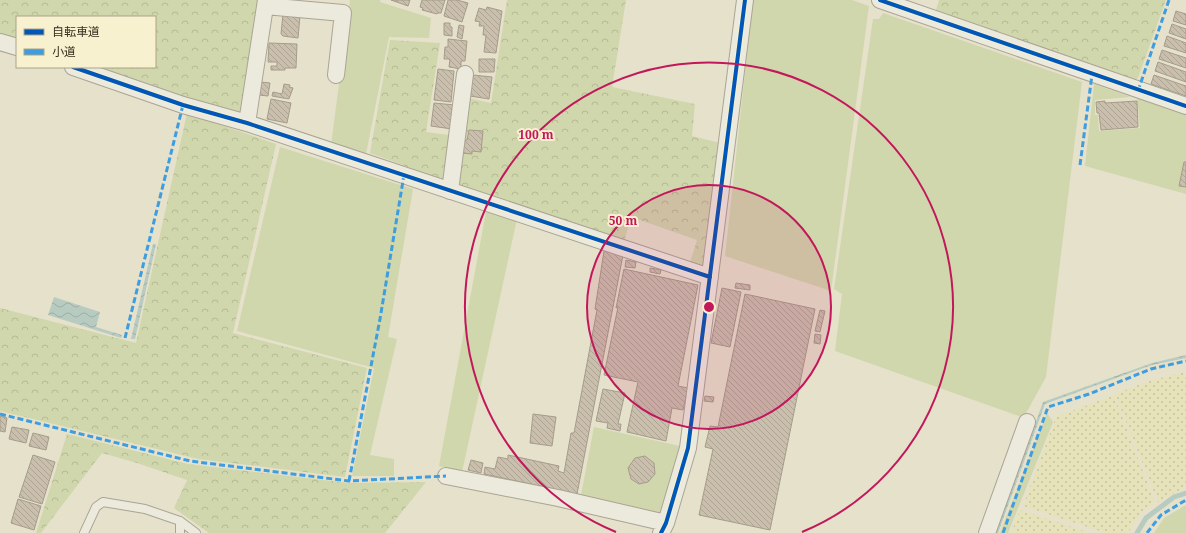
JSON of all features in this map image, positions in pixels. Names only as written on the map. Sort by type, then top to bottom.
[{"type":"street","points":[[446,476],[558,498],[664,528],[688,448],[744,0]]},
{"type":"street","points":[[880,0],[1186,106]]},
{"type":"street","points":[[247,123],[266,3],[343,13],[336,74]]},
{"type":"street","points":[[0,42],[16,47]]},
{"type":"street","points":[[76,68],[183,105],[247,123],[710,276]]},
{"type":"street","points":[[450,191],[465,74]]},
{"type":"street","points":[[987,533],[1027,422]]},
{"type":"lane","points":[[84,533],[96,507],[103,502],[145,509],[180,521],[196,533]]},
{"type":"lane","points":[[180,521],[180,533]]},
{"type":"shaded area","points":[[1184,372],[1186,379],[1186,487],[1158,502],[1115,394],[1149,381]]},
{"type":"shaded area","points":[[1114,395],[1155,503],[1140,513],[1128,533],[1106,533],[1023,506],[1056,417]]},
{"type":"shaded area","points":[[1020,510],[1090,533],[1011,533]]},
{"type":"green space","points":[[0,0],[261,0],[243,116],[99,68],[156,68],[156,16],[16,16],[16,40],[0,35]]},
{"type":"green space","points":[[350,0],[380,0],[380,2],[431,18],[429,38],[389,37],[366,154],[331,145]]},
{"type":"green space","points":[[507,0],[626,0],[612,87],[695,104],[692,136],[720,143],[706,268],[690,262],[697,240],[631,217],[624,242],[458,185],[468,98],[491,103]]},
{"type":"green space","points":[[753,0],[852,0],[869,6],[831,291],[725,256]]},
{"type":"green space","points":[[939,0],[1166,0],[1138,78],[1132,81],[935,13]]},
{"type":"green space","points":[[883,13],[1082,82],[1046,377],[1025,415],[1019,416],[835,351],[842,294],[834,289],[873,19],[879,19]]},
{"type":"green space","points":[[390,40],[440,43],[426,132],[449,135],[446,181],[370,153]]},
{"type":"green space","points":[[1094,84],[1131,97],[1095,100],[1095,115],[1098,115],[1099,131],[1140,128],[1137,97],[1186,113],[1186,194],[1085,166]]},
{"type":"green space","points":[[187,113],[276,144],[233,333],[367,368],[345,477],[198,459],[0,411],[0,308],[136,343]]},
{"type":"green space","points":[[280,147],[413,189],[388,337],[397,339],[370,455],[394,459],[394,476],[352,476],[374,368],[237,331]]},
{"type":"green space","points":[[486,212],[517,219],[462,472],[439,466]]},
{"type":"green space","points":[[1047,413],[1053,422],[1008,533],[1000,533]]},
{"type":"green space","points":[[594,427],[680,446],[672,481],[661,516],[581,495]]},
{"type":"green space","points":[[67,434],[188,464],[349,483],[426,482],[385,533],[209,533],[174,508],[187,480],[102,453],[41,533],[36,533]]},
{"type":"green space","points":[[1186,505],[1186,533],[1154,533],[1164,518]]},
{"type":"water","points":[[153,244],[156,244],[135,339],[131,339]]},
{"type":"water","points":[[54,297],[100,312],[96,327],[122,335],[121,338],[48,315]]},
{"type":"water","points":[[1186,355],[1186,358],[1152,365],[1045,404],[998,533],[996,533],[1043,402],[1152,363]]},
{"type":"building","points":[[391,0],[410,0],[408,6]]},
{"type":"building","points":[[422,0],[445,0],[441,13],[437,14],[422,10],[423,8],[420,7]]},
{"type":"building","points":[[448,0],[457,0],[468,3],[462,22],[444,16]]},
{"type":"building","points":[[487,7],[502,11],[496,53],[484,52],[486,35],[483,35],[484,26],[479,26],[480,22],[475,21],[479,8],[486,10]]},
{"type":"building","points":[[1176,11],[1186,14],[1186,25],[1173,21]]},
{"type":"building","points":[[283,14],[300,16],[298,38],[283,36],[281,34]]},
{"type":"building","points":[[444,23],[450,23],[450,27],[452,27],[452,36],[444,35]]},
{"type":"building","points":[[1172,24],[1186,29],[1186,39],[1169,33]]},
{"type":"building","points":[[459,25],[464,26],[462,39],[457,37]]},
{"type":"building","points":[[1167,36],[1186,43],[1186,53],[1164,46]]},
{"type":"building","points":[[448,39],[467,41],[465,61],[461,61],[461,69],[449,67],[450,59],[444,59],[445,47],[448,47]]},
{"type":"building","points":[[269,43],[297,44],[296,68],[271,70],[271,66],[277,66],[277,62],[268,62]]},
{"type":"building","points":[[1162,50],[1186,58],[1186,68],[1159,59]]},
{"type":"building","points":[[479,59],[495,59],[494,72],[479,72]]},
{"type":"building","points":[[1158,62],[1186,72],[1186,82],[1155,71]]},
{"type":"building","points":[[438,69],[454,71],[451,102],[434,100]]},
{"type":"building","points":[[473,75],[492,77],[489,99],[470,96]]},
{"type":"building","points":[[1154,75],[1186,86],[1186,96],[1151,84]]},
{"type":"building","points":[[261,82],[270,83],[268,96],[259,95]]},
{"type":"building","points":[[284,84],[290,85],[289,87],[293,88],[289,99],[272,96],[273,92],[282,94]]},
{"type":"building","points":[[271,99],[291,103],[287,123],[267,119]]},
{"type":"building","points":[[1105,101],[1105,103],[1137,101],[1138,127],[1101,130],[1096,102]]},
{"type":"building","points":[[434,103],[455,105],[452,129],[431,126]]},
{"type":"building","points":[[469,130],[483,131],[481,152],[472,151],[472,154],[462,153],[464,141],[467,140]]},
{"type":"building","points":[[1184,162],[1186,162],[1186,187],[1179,186]]},
{"type":"building","points":[[604,251],[623,255],[577,494],[484,474],[485,467],[495,469],[498,457],[508,459],[508,455],[559,466],[558,471],[564,473],[571,433],[574,433],[597,310],[595,309]]},
{"type":"building","points":[[626,260],[636,262],[635,268],[625,267]]},
{"type":"building","points":[[650,268],[661,270],[660,274],[650,272]]},
{"type":"building","points":[[624,269],[698,285],[678,386],[688,388],[683,410],[672,408],[666,441],[627,432],[638,382],[604,375]]},
{"type":"building","points":[[736,283],[750,285],[750,290],[735,288]]},
{"type":"building","points":[[722,288],[741,292],[730,347],[711,343]]},
{"type":"building","points":[[745,294],[815,309],[770,530],[699,515],[713,449],[705,447],[710,426],[718,427]]},
{"type":"building","points":[[820,310],[825,311],[820,332],[815,331]]},
{"type":"building","points":[[815,334],[821,335],[820,344],[814,343]]},
{"type":"building","points":[[603,389],[625,393],[618,424],[621,424],[620,431],[607,428],[608,423],[596,421]]},
{"type":"building","points":[[705,396],[714,397],[713,402],[704,401]]},
{"type":"building","points":[[533,414],[556,417],[552,446],[530,443]]},
{"type":"building","points":[[0,416],[7,418],[5,432],[0,431]]},
{"type":"building","points":[[12,427],[29,430],[26,443],[9,439]]},
{"type":"building","points":[[33,433],[49,437],[46,450],[29,446]]},
{"type":"building","points":[[33,455],[55,462],[42,504],[19,497]]},
{"type":"building","points":[[645,456],[654,463],[655,474],[648,482],[639,484],[631,479],[628,468],[635,458]]},
{"type":"building","points":[[471,460],[483,463],[481,473],[468,470]]},
{"type":"building","points":[[18,499],[41,506],[34,530],[11,523]]},
{"type":"waterway","points":[[1137,533],[1146,518],[1174,497],[1186,493]]},
{"type":"marked path","points":[[1138,91],[1169,0]]},
{"type":"marked path","points":[[1080,165],[1092,75]]},
{"type":"marked path","points":[[125,338],[183,105]]},
{"type":"marked path","points":[[349,481],[380,319],[404,175]]},
{"type":"marked path","points":[[1003,533],[1048,407],[1089,394],[1151,369],[1186,361]]},
{"type":"marked path","points":[[0,414],[190,461],[349,481],[446,476]]},
{"type":"marked path","points":[[1147,533],[1161,515],[1186,500]]},
{"type":"cycle path","points":[[661,533],[666,523],[688,448],[745,0]]},
{"type":"cycle path","points":[[880,0],[1186,106]]},
{"type":"cycle path","points":[[76,68],[183,105],[247,123],[710,277]]}]
